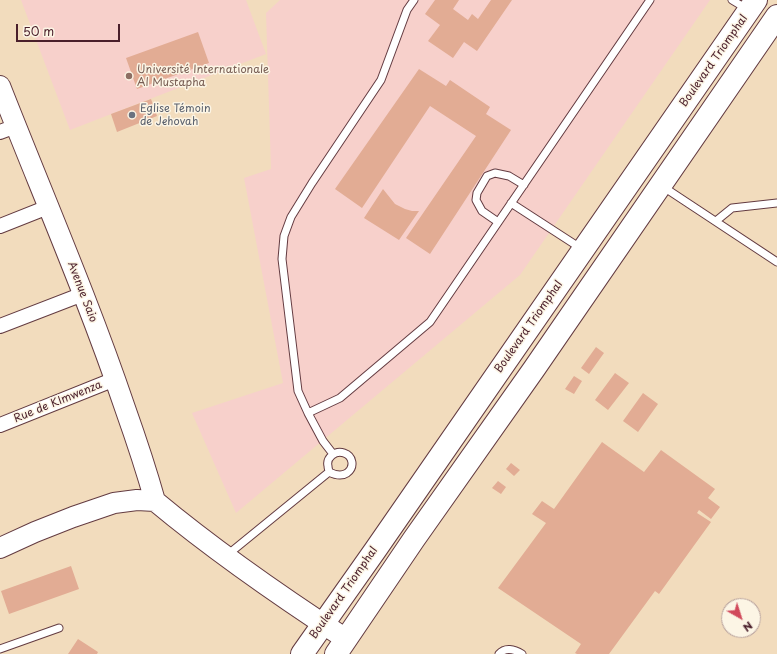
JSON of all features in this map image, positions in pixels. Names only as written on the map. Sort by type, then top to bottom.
[{"type":"highway","name":"Boulevard Triomphal","points":[[302,654],[583,250],[746,4]]},
{"type":"highway","points":[[341,647],[414,539],[534,369],[777,16]]},
{"type":"street","name":"Avenue Saio","points":[[0,86],[8,129],[48,207],[83,294],[115,379],[155,501]]},
{"type":"street","points":[[0,226],[48,207]]},
{"type":"street","points":[[0,326],[83,294]]},
{"type":"street","name":"Rue de KImwenza","points":[[0,425],[115,379]]},
{"type":"street","points":[[0,548],[61,521],[114,503],[137,500],[155,501],[184,525],[226,556],[322,624],[341,647]]},
{"type":"lane","points":[[331,456],[298,391],[282,259],[284,236],[291,217],[381,80],[407,10],[414,0]]},
{"type":"lane","points":[[308,413],[340,398],[430,322],[650,0]]},
{"type":"lane","points":[[498,222],[482,211],[476,200],[477,193],[487,176],[495,173],[509,176],[524,185]]},
{"type":"lane","points":[[661,185],[777,262]]},
{"type":"lane","points":[[511,203],[583,250]]},
{"type":"lane","points":[[716,221],[732,208],[777,203]]},
{"type":"lane","points":[[338,452],[349,456],[352,462],[352,468],[347,473],[334,475],[330,472],[327,466],[331,456],[338,452]]},
{"type":"lane","points":[[226,556],[330,472]]},
{"type":"lane","points":[[0,649],[59,628]]},
{"type":"lane","points":[[499,654],[508,649],[522,654]]},
{"type":"shaded area","name":"Université Internationale Al Mustapha","points":[[21,0],[246,0],[266,54],[70,130]]},
{"type":"shaded area","points":[[280,0],[710,0],[520,275],[236,513],[192,413],[283,383],[244,178],[271,169],[266,13]]},
{"type":"building","points":[[435,0],[459,0],[453,9],[468,20],[472,14],[478,19],[491,0],[512,0],[477,51],[464,42],[453,58],[428,41],[440,25],[425,14]]},
{"type":"building","points":[[198,32],[209,63],[137,89],[126,58]]},
{"type":"building","points":[[419,69],[446,86],[450,80],[490,107],[486,114],[511,130],[430,254],[406,238],[476,136],[430,106],[362,208],[335,189]]},
{"type":"building","points":[[151,99],[157,116],[117,132],[111,114]]},
{"type":"building","points":[[383,189],[395,204],[405,209],[419,211],[399,240],[364,218]]},
{"type":"building","points":[[596,347],[604,353],[589,374],[581,368]]},
{"type":"building","points":[[615,373],[629,383],[608,410],[595,400]]},
{"type":"building","points":[[574,376],[582,381],[574,394],[565,389]]},
{"type":"building","points":[[643,393],[658,404],[638,432],[623,421]]},
{"type":"building","points":[[602,442],[644,472],[661,450],[715,489],[708,498],[720,507],[711,519],[699,510],[697,513],[711,522],[659,594],[655,591],[609,654],[577,654],[575,653],[581,644],[498,588],[546,523],[532,514],[542,501],[554,509]]},
{"type":"building","points":[[511,463],[520,470],[514,476],[506,469]]},
{"type":"building","points":[[498,481],[506,487],[501,494],[492,488]]},
{"type":"building","points":[[71,566],[79,589],[9,614],[1,591]]},
{"type":"building","points":[[78,639],[98,652],[97,654],[68,654]]},
{"type":"place","name":"Université Internationale Al Mustapha","points":[[129,76]]},
{"type":"place","name":"Eglise Témoin de Jehovah","points":[[132,115]]}]
